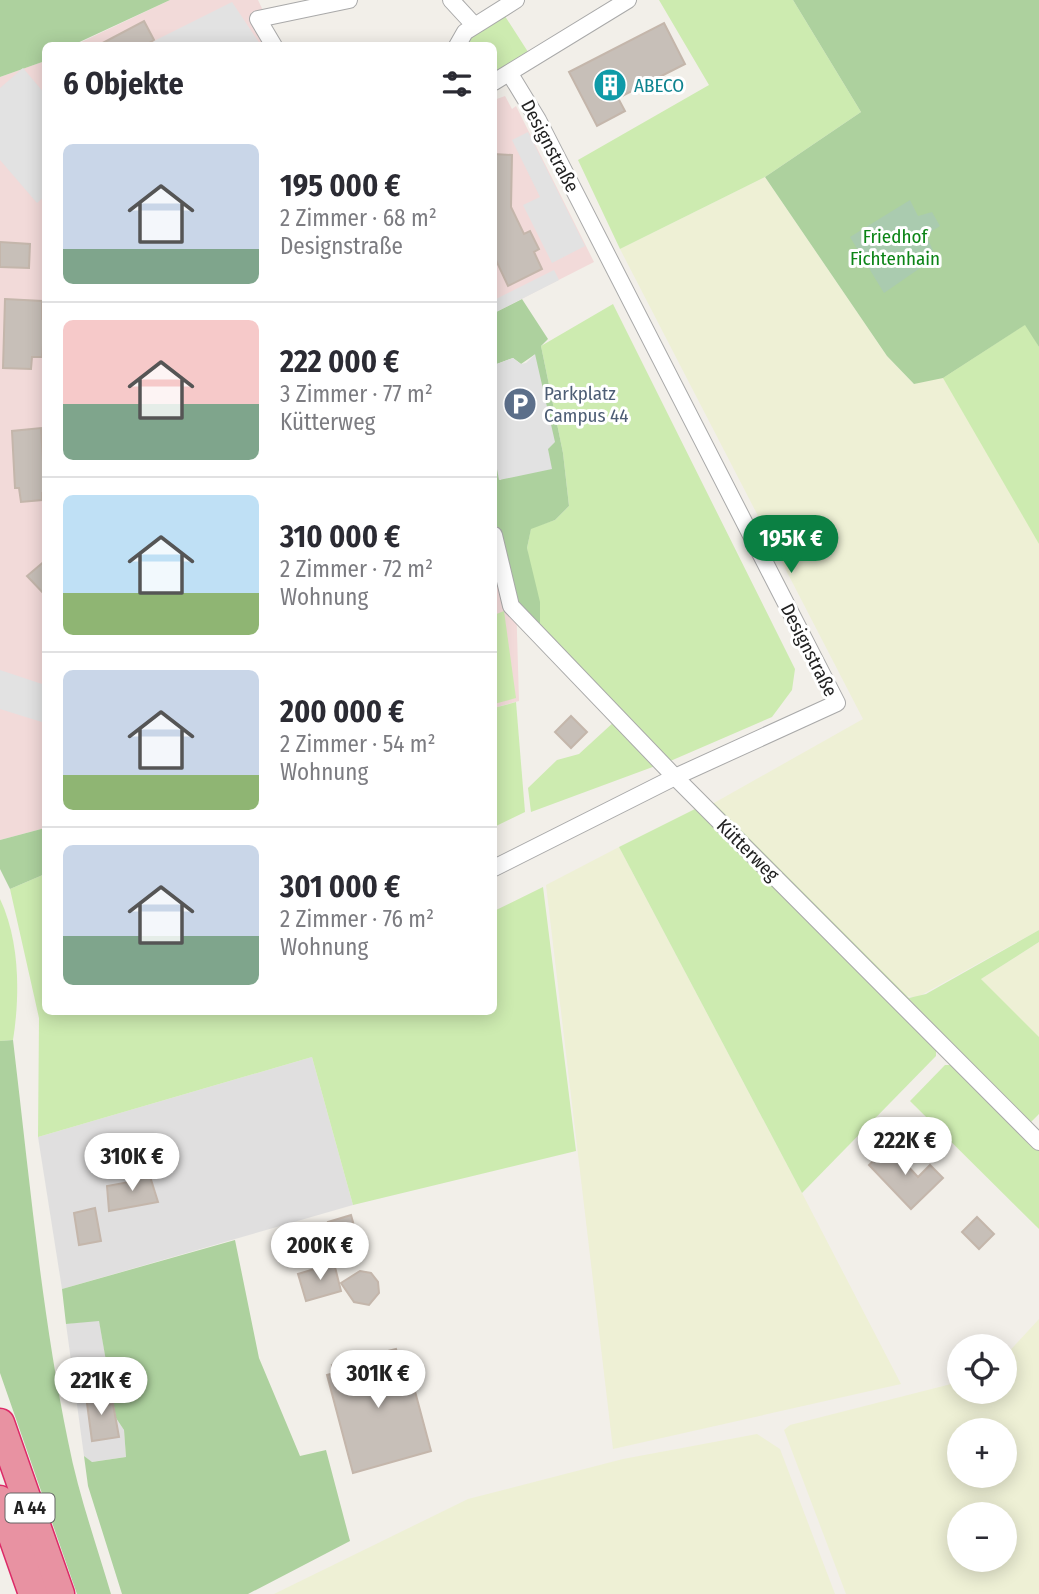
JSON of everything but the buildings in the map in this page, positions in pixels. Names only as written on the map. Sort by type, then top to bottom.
[{"type":"highway","name":"A 44","points":[[0,1423],[60,1594]]},
{"type":"highway","name":"A 44","points":[[0,1500],[33,1594]]},
{"type":"street","points":[[272,42],[258,19],[349,0]]},
{"type":"street","points":[[451,0],[474,25]]},
{"type":"street","points":[[459,42],[465,32],[474,25],[516,0]]},
{"type":"street","points":[[497,80],[628,0]]},
{"type":"street","name":"Designstraße","points":[[497,866],[675,777],[837,703],[544,131],[510,74]]},
{"type":"street","name":"Kütterweg","points":[[497,548],[511,606],[675,777],[1039,1142]]},
{"type":"shaded area","points":[[170,0],[258,0],[278,42],[81,42]]},
{"type":"shaded area","points":[[232,2],[259,42],[152,42]]},
{"type":"shaded area","points":[[42,62],[42,829],[0,840],[0,77]]},
{"type":"shaded area","points":[[23,68],[42,90],[42,199],[37,203],[0,160],[0,88]]},
{"type":"shaded area","points":[[505,96],[512,109],[516,106],[594,262],[497,311],[497,99]]},
{"type":"shaded area","points":[[528,132],[585,246],[552,263],[523,205],[540,197],[512,140]]},
{"type":"shaded area","points":[[554,270],[559,280],[497,311],[497,298]]},
{"type":"shaded area","name":"Parkplatz Campus 44","points":[[535,354],[555,442],[548,449],[552,469],[499,480],[497,364],[513,358],[521,364]]},
{"type":"shaded area","points":[[497,525],[516,599],[519,701],[497,707]]},
{"type":"shaded area","points":[[0,670],[42,684],[42,722],[0,709]]},
{"type":"shaded area","points":[[312,1057],[353,1205],[62,1289],[38,1137]]},
{"type":"shaded area","points":[[99,1320],[116,1418],[124,1430],[126,1457],[91,1462],[84,1456],[66,1324]]},
{"type":"green space","points":[[0,0],[170,0],[79,42],[42,42],[42,62],[0,77]]},
{"type":"green space","points":[[659,0],[793,0],[861,112],[765,177],[620,249],[578,160],[709,85]]},
{"type":"green space","points":[[793,0],[1039,0],[1039,347],[1025,325],[943,378],[914,384],[887,356],[765,177],[861,112]]},
{"type":"green space","points":[[503,13],[530,55],[497,73],[497,42],[466,42],[469,37]]},
{"type":"green space","points":[[765,177],[887,356],[914,384],[1026,324],[1039,347],[1039,930],[916,998],[904,995],[714,803],[863,719],[620,249]]},
{"type":"green space","name":"Friedhof Fichtenhain","points":[[910,200],[918,216],[932,212],[940,226],[926,235],[936,257],[884,293],[850,237]]},
{"type":"green space","points":[[522,299],[548,339],[541,346],[563,453],[569,506],[555,520],[531,529],[527,548],[540,602],[540,629],[516,605],[497,526],[497,466],[500,480],[548,449],[534,355],[521,364],[513,358],[497,364],[497,312]]},
{"type":"green space","points":[[613,304],[795,669],[792,690],[772,717],[668,762],[537,631],[527,548],[531,528],[555,520],[569,506],[563,453],[541,346]]},
{"type":"green space","points":[[1026,324],[1039,347],[1039,544],[943,378]]},
{"type":"green space","points":[[504,611],[516,698],[497,703],[497,614]]},
{"type":"green space","points":[[516,702],[525,812],[497,826],[497,707]]},
{"type":"green space","points":[[615,721],[658,765],[531,812],[528,788],[557,760],[579,754]]},
{"type":"green space","points":[[714,803],[909,998],[926,994],[1039,930],[1039,942],[981,979],[1039,1037],[1039,1114],[1030,1123],[710,806]]},
{"type":"green space","points":[[697,808],[936,1046],[936,1056],[802,1193],[619,847]]},
{"type":"green space","points":[[42,829],[42,875],[10,889],[0,869],[0,840]]},
{"type":"green space","points":[[619,847],[901,1384],[613,1449],[546,885]]},
{"type":"green space","points":[[42,875],[42,1015],[497,1015],[497,910],[543,887],[576,1151],[353,1205],[312,1057],[38,1137],[39,1018],[10,889]]},
{"type":"green space","points":[[0,899],[7,915],[15,950],[17,1005],[13,1040],[0,1041]]},
{"type":"green space","points":[[1039,942],[1039,1037],[1038,1039],[981,979]]},
{"type":"green space","points":[[13,1040],[50,1342],[77,1480],[111,1594],[77,1594],[0,1373],[0,1041]]},
{"type":"green space","points":[[945,1065],[952,1065],[1039,1148],[1039,1229],[910,1101]]},
{"type":"green space","points":[[235,1240],[259,1358],[300,1456],[326,1450],[350,1541],[248,1594],[122,1594],[88,1486],[84,1456],[92,1462],[126,1457],[124,1430],[116,1418],[99,1321],[66,1324],[62,1289]]},
{"type":"green space","points":[[1039,1319],[1039,1594],[846,1594],[784,1430],[790,1425],[947,1385],[947,1404],[1017,1404],[1017,1343]]},
{"type":"green space","points":[[757,1434],[780,1449],[835,1594],[274,1594],[468,1499],[623,1459]]},
{"type":"place","name":"ABECO","points":[[610,85]]},
{"type":"place","name":"Parkplatz Campus 44","points":[[520,404]]}]
